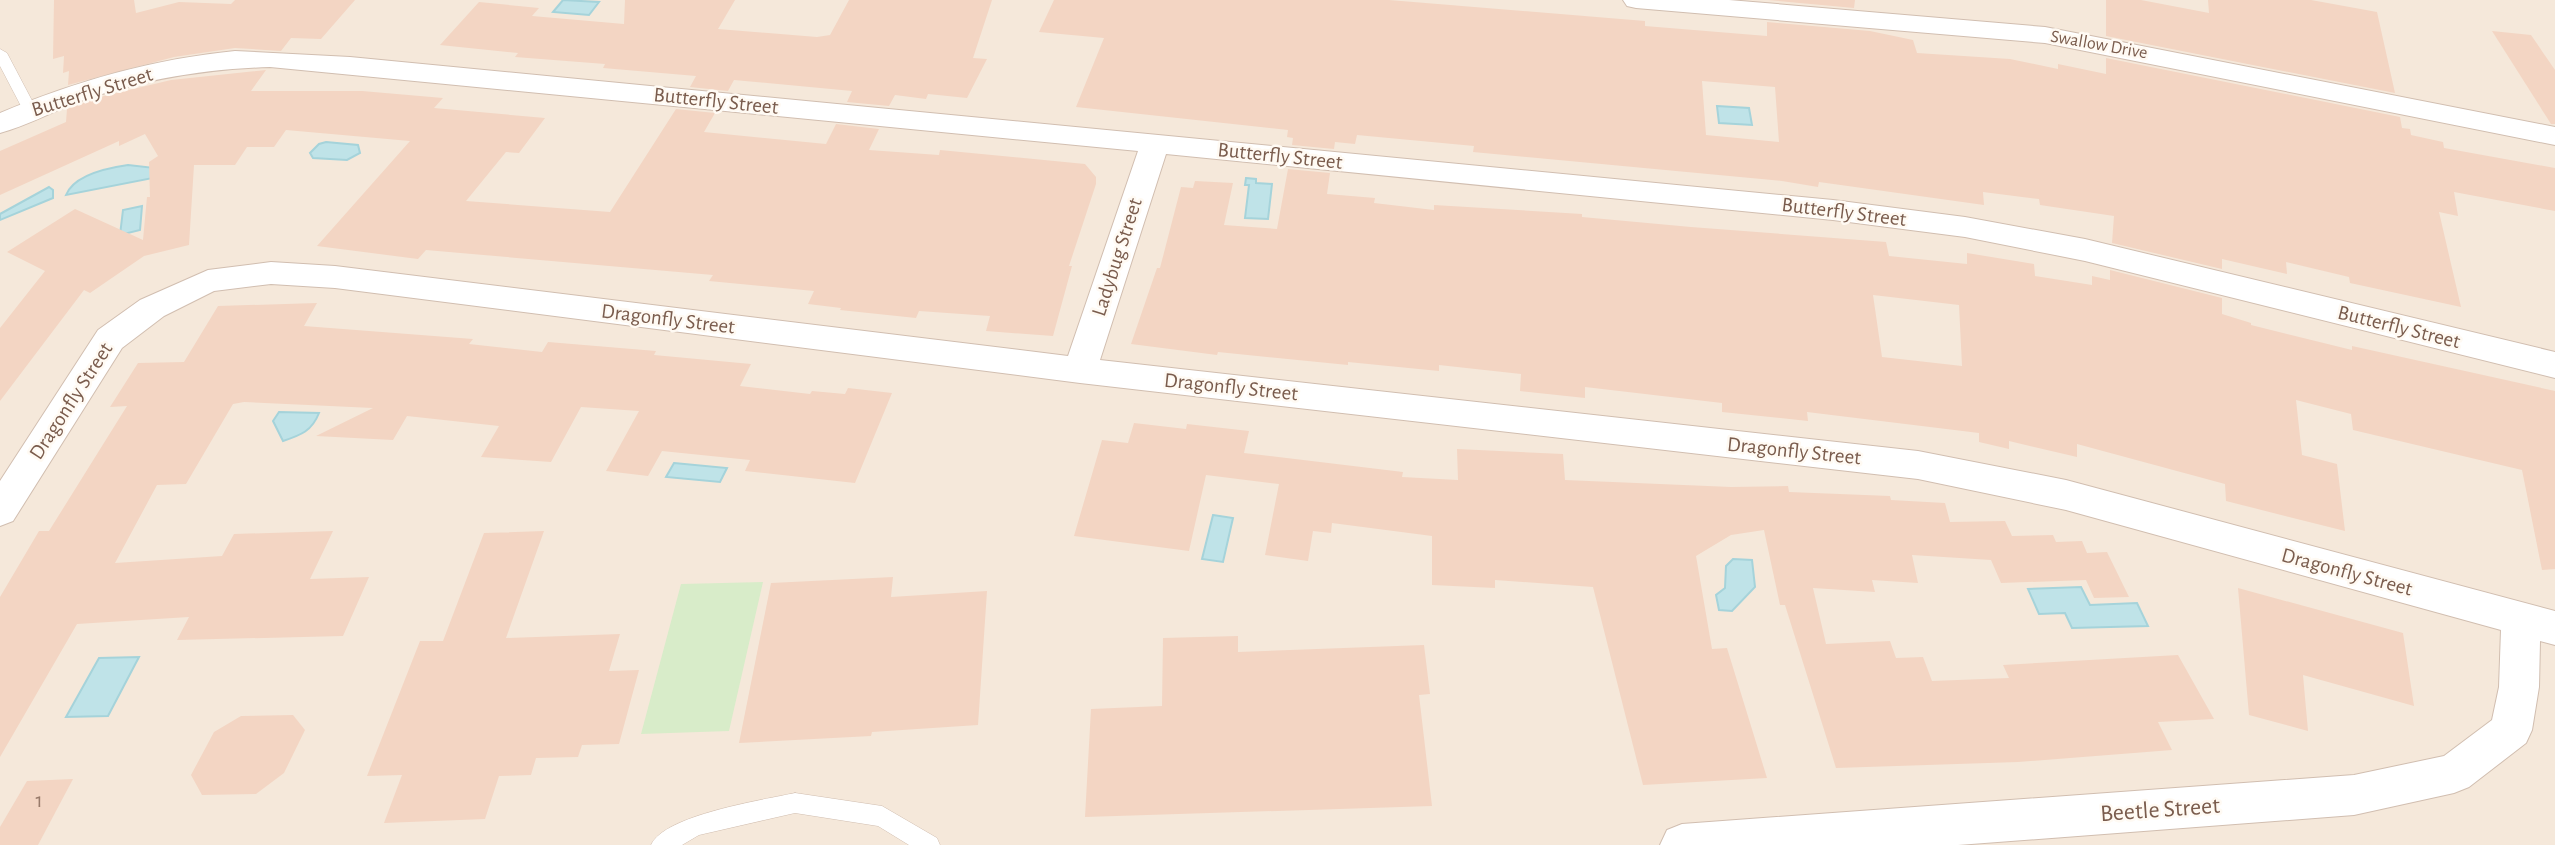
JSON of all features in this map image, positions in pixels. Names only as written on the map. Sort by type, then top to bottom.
[{"type":"street","name":"Swallow Drive","points":[[1636,0],[2045,36],[2555,136]]},
{"type":"street","name":"Butterfly Street","points":[[0,124],[30,110],[117,80],[198,64],[269,59],[1833,210],[1965,227],[2085,250],[2555,365]]},
{"type":"street","name":"Ladybug Street","points":[[1080,370],[1155,144]]},
{"type":"street","name":"Dragonfly Street","points":[[0,512],[110,339],[152,308],[208,281],[271,274],[335,277],[1080,370],[1918,465],[2066,495],[2538,624]]},
{"type":"street","name":"Beetle Street","points":[[1682,845],[2354,795],[2454,773],[2511,730],[2519,687],[2538,624]]},
{"type":"lane","points":[[0,54],[30,110]]},
{"type":"lane","points":[[662,845],[695,826],[795,803],[882,816],[929,845]]},
{"type":"shaded area","points":[[0,0],[2555,0],[2555,845],[0,845]]},
{"type":"green space","points":[[763,582],[729,731],[641,734],[681,584]]},
{"type":"water","points":[[563,0],[599,2],[589,15],[553,12]]},
{"type":"water","points":[[1717,106],[1749,108],[1752,125],[1719,123]]},
{"type":"water","points":[[326,142],[358,145],[360,153],[347,160],[313,158],[310,153],[319,144]]},
{"type":"water","points":[[128,165],[155,168],[153,178],[66,195],[76,182],[84,178]]},
{"type":"water","points":[[1246,178],[1256,179],[1256,183],[1272,184],[1268,219],[1245,218],[1249,185],[1245,185]]},
{"type":"water","points":[[49,187],[53,190],[53,198],[0,220],[0,214]]},
{"type":"water","points":[[142,206],[140,230],[120,235],[123,210]]},
{"type":"water","points":[[279,412],[319,413],[305,432],[283,441],[273,421]]},
{"type":"water","points":[[674,463],[727,468],[720,482],[666,477]]},
{"type":"water","points":[[1213,515],[1233,518],[1223,562],[1202,559]]},
{"type":"water","points":[[1733,559],[1752,560],[1755,587],[1732,611],[1719,610],[1716,595],[1725,588],[1726,566]]},
{"type":"water","points":[[2081,587],[2090,605],[2137,603],[2148,626],[2072,628],[2065,613],[2039,614],[2028,589]]},
{"type":"water","points":[[139,657],[108,716],[66,717],[99,658]]},
{"type":"building","points":[[54,0],[134,0],[136,13],[179,2],[231,4],[235,0],[355,0],[321,39],[291,38],[281,51],[235,48],[174,57],[68,85],[69,71],[63,73],[64,56],[53,59]]},
{"type":"building","points":[[625,0],[735,0],[718,29],[817,37],[830,35],[849,0],[992,0],[973,58],[987,59],[967,98],[928,94],[926,99],[895,95],[889,106],[847,102],[852,91],[734,80],[728,91],[690,87],[696,76],[603,68],[605,64],[515,57],[518,53],[440,45],[479,2],[539,8],[532,16],[624,24]]},
{"type":"building","points":[[1054,0],[1389,0],[1645,21],[1645,26],[1767,36],[1767,22],[1870,31],[1913,40],[1917,53],[2010,59],[2058,69],[2058,64],[2106,74],[2106,58],[2400,117],[2402,128],[2410,129],[2411,135],[2443,142],[2444,148],[2555,168],[2555,211],[2454,192],[2458,216],[2439,212],[2461,307],[2350,283],[2349,277],[2286,262],[2287,274],[2222,259],[2222,269],[2112,243],[2114,216],[2040,205],[2039,199],[1983,192],[1984,205],[1819,182],[1818,187],[1782,181],[1473,152],[1474,146],[1357,135],[1355,144],[1335,142],[1334,149],[1292,145],[1293,138],[1287,137],[1288,130],[1076,107],[1104,38],[1039,32]],"holes":[[[1702,81],[1775,87],[1779,142],[1706,135]]]},
{"type":"building","points":[[1768,0],[1855,0],[1854,8]]},
{"type":"building","points":[[2106,0],[2141,0],[2209,13],[2208,0],[2311,0],[2377,12],[2395,93],[2106,36]]},
{"type":"building","points":[[2492,31],[2531,35],[2555,70],[2555,124],[2551,124]]},
{"type":"building","points":[[266,70],[251,91],[362,91],[443,98],[434,108],[545,118],[519,153],[506,152],[466,201],[610,212],[676,109],[715,113],[704,132],[826,144],[836,124],[879,129],[869,150],[939,155],[940,150],[1085,164],[1096,177],[1096,184],[1069,266],[1072,266],[1053,336],[986,331],[990,316],[919,311],[916,318],[840,310],[841,308],[808,304],[814,291],[709,281],[713,275],[426,250],[418,259],[317,246],[410,141],[286,130],[274,147],[247,147],[235,165],[194,165],[189,245],[144,256],[90,293],[84,290],[0,401],[0,328],[45,271],[7,252],[75,209],[143,240],[147,197],[150,197],[149,162],[158,156],[145,134],[119,146],[119,141],[0,195],[0,151],[66,122],[67,109],[100,97],[171,80]]},
{"type":"building","points":[[1288,169],[1330,173],[1327,194],[1375,198],[1374,203],[1434,210],[1434,205],[1582,214],[1582,217],[1886,242],[1889,256],[1967,264],[1967,253],[2034,264],[2035,276],[2092,285],[2092,276],[2110,280],[2110,270],[2222,298],[2222,314],[2251,325],[2352,350],[2352,346],[2555,391],[2555,569],[2542,570],[2522,470],[2353,430],[2351,414],[2296,400],[2302,455],[2337,464],[2345,531],[2226,501],[2225,484],[2077,444],[2077,457],[2009,441],[2009,449],[1979,442],[1979,433],[1807,412],[1808,421],[1722,412],[1722,403],[1585,387],[1585,398],[1520,391],[1521,374],[1439,365],[1439,371],[1218,352],[1217,355],[1131,344],[1157,268],[1160,268],[1181,187],[1193,188],[1195,181],[1233,183],[1224,225],[1277,229]],"holes":[[[1873,295],[1959,305],[1962,366],[1882,357]]]},
{"type":"building","points":[[317,303],[304,326],[473,339],[469,344],[542,352],[548,342],[656,351],[654,355],[751,364],[740,386],[810,394],[812,391],[845,394],[848,388],[892,393],[855,483],[745,471],[750,460],[662,451],[648,476],[606,471],[639,411],[581,407],[551,462],[481,457],[499,426],[407,416],[393,440],[316,436],[373,408],[244,402],[233,404],[186,484],[157,485],[115,563],[222,556],[234,534],[333,531],[310,579],[369,577],[343,636],[177,640],[189,617],[77,624],[0,757],[0,597],[39,531],[49,531],[127,406],[110,407],[138,363],[184,362],[218,306]]},
{"type":"building","points":[[1134,423],[1186,429],[1187,424],[1249,431],[1244,453],[1403,472],[1402,477],[1458,480],[1457,449],[1563,454],[1565,480],[1731,487],[1788,486],[1789,492],[1890,496],[1891,500],[1945,503],[1950,522],[2005,521],[2012,536],[2053,535],[2056,542],[2082,541],[2087,553],[2107,552],[2129,597],[2094,598],[2086,580],[2001,583],[1991,560],[1912,555],[1918,583],[1872,580],[1875,592],[1813,588],[1826,644],[1890,641],[1896,658],[1923,657],[1932,681],[2009,678],[2003,665],[2178,655],[2214,719],[2158,722],[2172,750],[2018,762],[1836,768],[1785,605],[1780,605],[1764,530],[1731,535],[1696,556],[1712,649],[1727,648],[1767,778],[1643,785],[1593,587],[1495,580],[1495,588],[1432,585],[1432,536],[1332,523],[1331,533],[1313,531],[1308,561],[1265,555],[1279,484],[1206,475],[1189,551],[1074,536],[1102,440],[1128,443]]},
{"type":"building","points":[[544,531],[506,638],[620,634],[609,671],[639,670],[619,744],[582,745],[578,757],[536,758],[531,775],[499,776],[485,819],[384,823],[402,775],[367,776],[420,641],[443,641],[484,533]]},
{"type":"building","points":[[893,577],[891,597],[987,591],[978,725],[872,732],[871,736],[739,743],[771,583]]},
{"type":"building","points":[[2238,588],[2403,633],[2414,706],[2303,675],[2308,731],[2249,715]]},
{"type":"building","points":[[1238,636],[1238,652],[1424,645],[1430,694],[1419,695],[1432,806],[1085,817],[1091,709],[1162,706],[1163,638]]},
{"type":"building","points":[[293,715],[305,730],[284,773],[256,794],[202,795],[191,775],[214,732],[241,716]]},
{"type":"building","points":[[73,779],[38,845],[0,845],[0,827],[27,781]]}]
